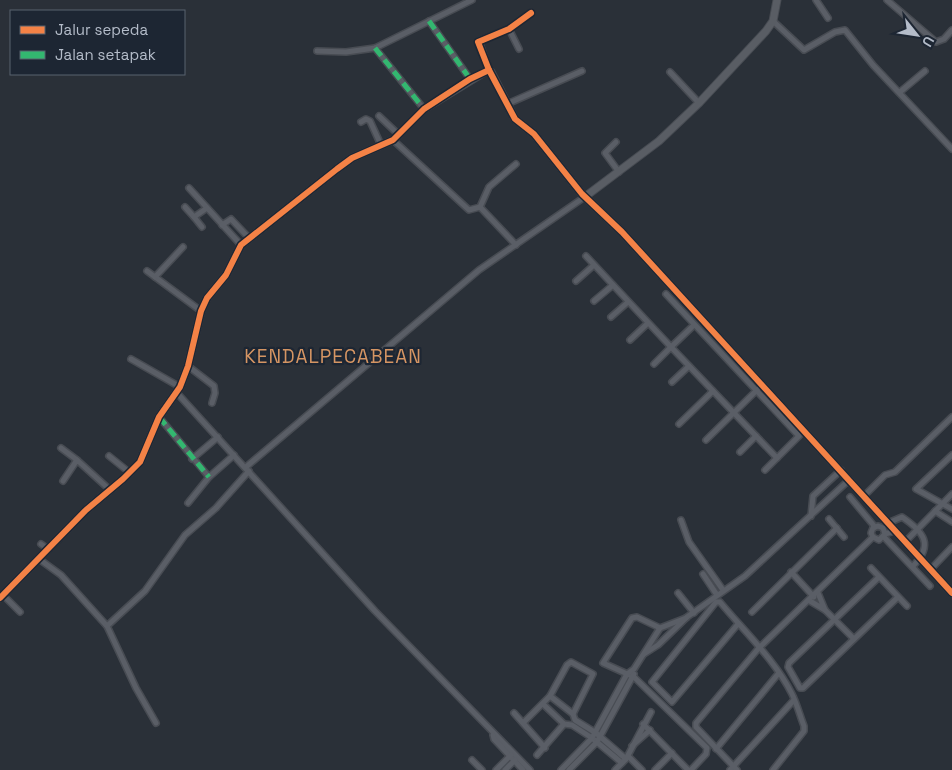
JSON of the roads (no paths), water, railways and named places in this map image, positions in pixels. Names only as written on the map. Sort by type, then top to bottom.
[{"type":"street","points":[[317,51],[346,52],[375,48],[472,0]]},
{"type":"street","points":[[108,626],[145,591],[186,535],[216,508],[247,469],[479,270],[650,149],[699,104],[776,23],[777,0]]},
{"type":"street","points":[[816,0],[828,18]]},
{"type":"street","points":[[887,0],[936,42],[944,39],[952,30]]},
{"type":"street","points":[[531,13],[508,28],[478,42],[489,70],[515,119],[534,134],[586,196],[759,387],[802,434],[841,470],[952,593]]},
{"type":"street","points":[[429,21],[470,79]]},
{"type":"street","points":[[776,23],[804,50],[835,32],[844,30],[873,65],[952,149]]},
{"type":"street","points":[[508,28],[519,48]]},
{"type":"street","points":[[375,48],[424,109]]},
{"type":"street","points":[[20,612],[2,597],[86,510],[130,473],[140,462],[159,417],[178,390],[188,366],[201,311],[208,298],[226,275],[241,244],[352,158],[396,138],[424,109],[470,79],[489,70]]},
{"type":"street","points":[[507,104],[582,71]]},
{"type":"street","points":[[900,92],[925,71]]},
{"type":"street","points":[[670,72],[699,104]]},
{"type":"street","points":[[379,116],[396,138],[467,209],[473,210],[480,207],[490,187],[516,164]]},
{"type":"street","points":[[361,122],[366,119],[370,121],[381,145]]},
{"type":"street","points":[[616,142],[605,153],[619,172]]},
{"type":"street","points":[[189,188],[241,244]]},
{"type":"street","points":[[185,207],[202,227]]},
{"type":"street","points":[[480,207],[516,245]]},
{"type":"street","points":[[194,217],[207,208]]},
{"type":"street","points":[[222,224],[231,219],[249,238]]},
{"type":"street","points":[[155,277],[183,247]]},
{"type":"street","points":[[586,256],[777,458]]},
{"type":"street","points":[[576,281],[594,265]]},
{"type":"street","points":[[147,271],[201,311]]},
{"type":"street","points":[[594,301],[613,285]]},
{"type":"street","points":[[666,294],[694,325],[759,387]]},
{"type":"street","points":[[611,318],[628,302]]},
{"type":"street","points":[[630,340],[648,323]]},
{"type":"street","points":[[654,364],[694,325]]},
{"type":"street","points":[[131,359],[178,390],[375,611],[494,735],[494,739],[530,770]]},
{"type":"street","points":[[188,366],[214,386],[215,393],[212,403]]},
{"type":"street","points":[[672,382],[689,366]]},
{"type":"street","points":[[706,440],[759,387]]},
{"type":"street","points":[[678,424],[713,391]]},
{"type":"street","points":[[159,417],[192,459],[209,477]]},
{"type":"street","points":[[864,496],[885,475],[895,472],[952,417]]},
{"type":"street","points":[[765,470],[802,434]]},
{"type":"street","points":[[740,452],[756,436]]},
{"type":"street","points":[[192,459],[218,437]]},
{"type":"street","points":[[61,448],[110,490]]},
{"type":"street","points":[[952,454],[916,489],[938,507],[952,522]]},
{"type":"street","points":[[188,503],[209,477],[234,455]]},
{"type":"street","points":[[109,456],[130,473]]},
{"type":"street","points":[[62,481],[77,460]]},
{"type":"street","points":[[811,516],[813,496],[841,470]]},
{"type":"street","points":[[598,734],[627,674],[634,669],[660,628],[694,613],[744,576],[849,480]]},
{"type":"street","points":[[905,542],[952,494]]},
{"type":"street","points":[[850,497],[876,526],[883,528],[885,535],[930,586]]},
{"type":"street","points":[[938,507],[952,509]]},
{"type":"street","points":[[873,537],[871,533],[876,526],[885,520],[902,518],[917,529],[926,543],[920,558],[913,566]]},
{"type":"street","points":[[830,519],[844,537]]},
{"type":"street","points":[[681,520],[689,542],[723,590]]},
{"type":"street","points":[[752,612],[836,528]]},
{"type":"street","points":[[873,537],[879,540],[895,531]]},
{"type":"street","points":[[794,700],[734,769],[696,727],[696,723],[762,645],[814,597],[873,537]]},
{"type":"street","points":[[41,544],[48,550]]},
{"type":"street","points":[[931,569],[952,547]]},
{"type":"street","points":[[39,559],[61,575],[108,626],[136,688],[156,723]]},
{"type":"street","points":[[871,568],[907,606]]},
{"type":"street","points":[[791,572],[834,620],[854,639]]},
{"type":"street","points":[[703,574],[717,595]]},
{"type":"street","points":[[879,577],[787,665],[800,688],[803,688],[898,597]]},
{"type":"street","points":[[678,593],[694,613]]},
{"type":"street","points":[[814,597],[825,610]]},
{"type":"street","points":[[738,624],[672,702],[669,702],[653,684],[653,680],[716,602],[720,602],[738,624],[762,645],[794,700],[804,731],[773,770]]},
{"type":"street","points":[[643,724],[689,770],[706,754],[707,748],[634,677],[605,665],[603,661],[632,618],[637,617],[660,628]]},
{"type":"street","points":[[644,654],[658,645],[687,617]]},
{"type":"street","points":[[523,724],[550,696],[568,663],[592,672],[593,677],[573,714]]},
{"type":"street","points":[[569,770],[598,734],[634,677],[634,669]]},
{"type":"street","points":[[716,749],[778,674]]},
{"type":"street","points":[[550,696],[573,714],[575,720],[598,734],[642,770]]},
{"type":"street","points":[[543,704],[564,724],[572,725],[594,740],[619,768],[651,712]]},
{"type":"street","points":[[514,713],[545,748]]},
{"type":"street","points":[[572,725],[575,720]]},
{"type":"street","points":[[537,755],[564,724]]},
{"type":"street","points":[[632,746],[650,730]]},
{"type":"street","points":[[562,770],[594,740]]},
{"type":"street","points":[[655,770],[672,753]]},
{"type":"street","points":[[496,770],[514,757]]},
{"type":"street","points":[[505,770],[514,757]]},
{"type":"street","points":[[514,757],[523,770]]},
{"type":"street","points":[[472,760],[481,770]]},
{"type":"district","name":"KENDALPECABEAN","points":[[333,356]]}]
